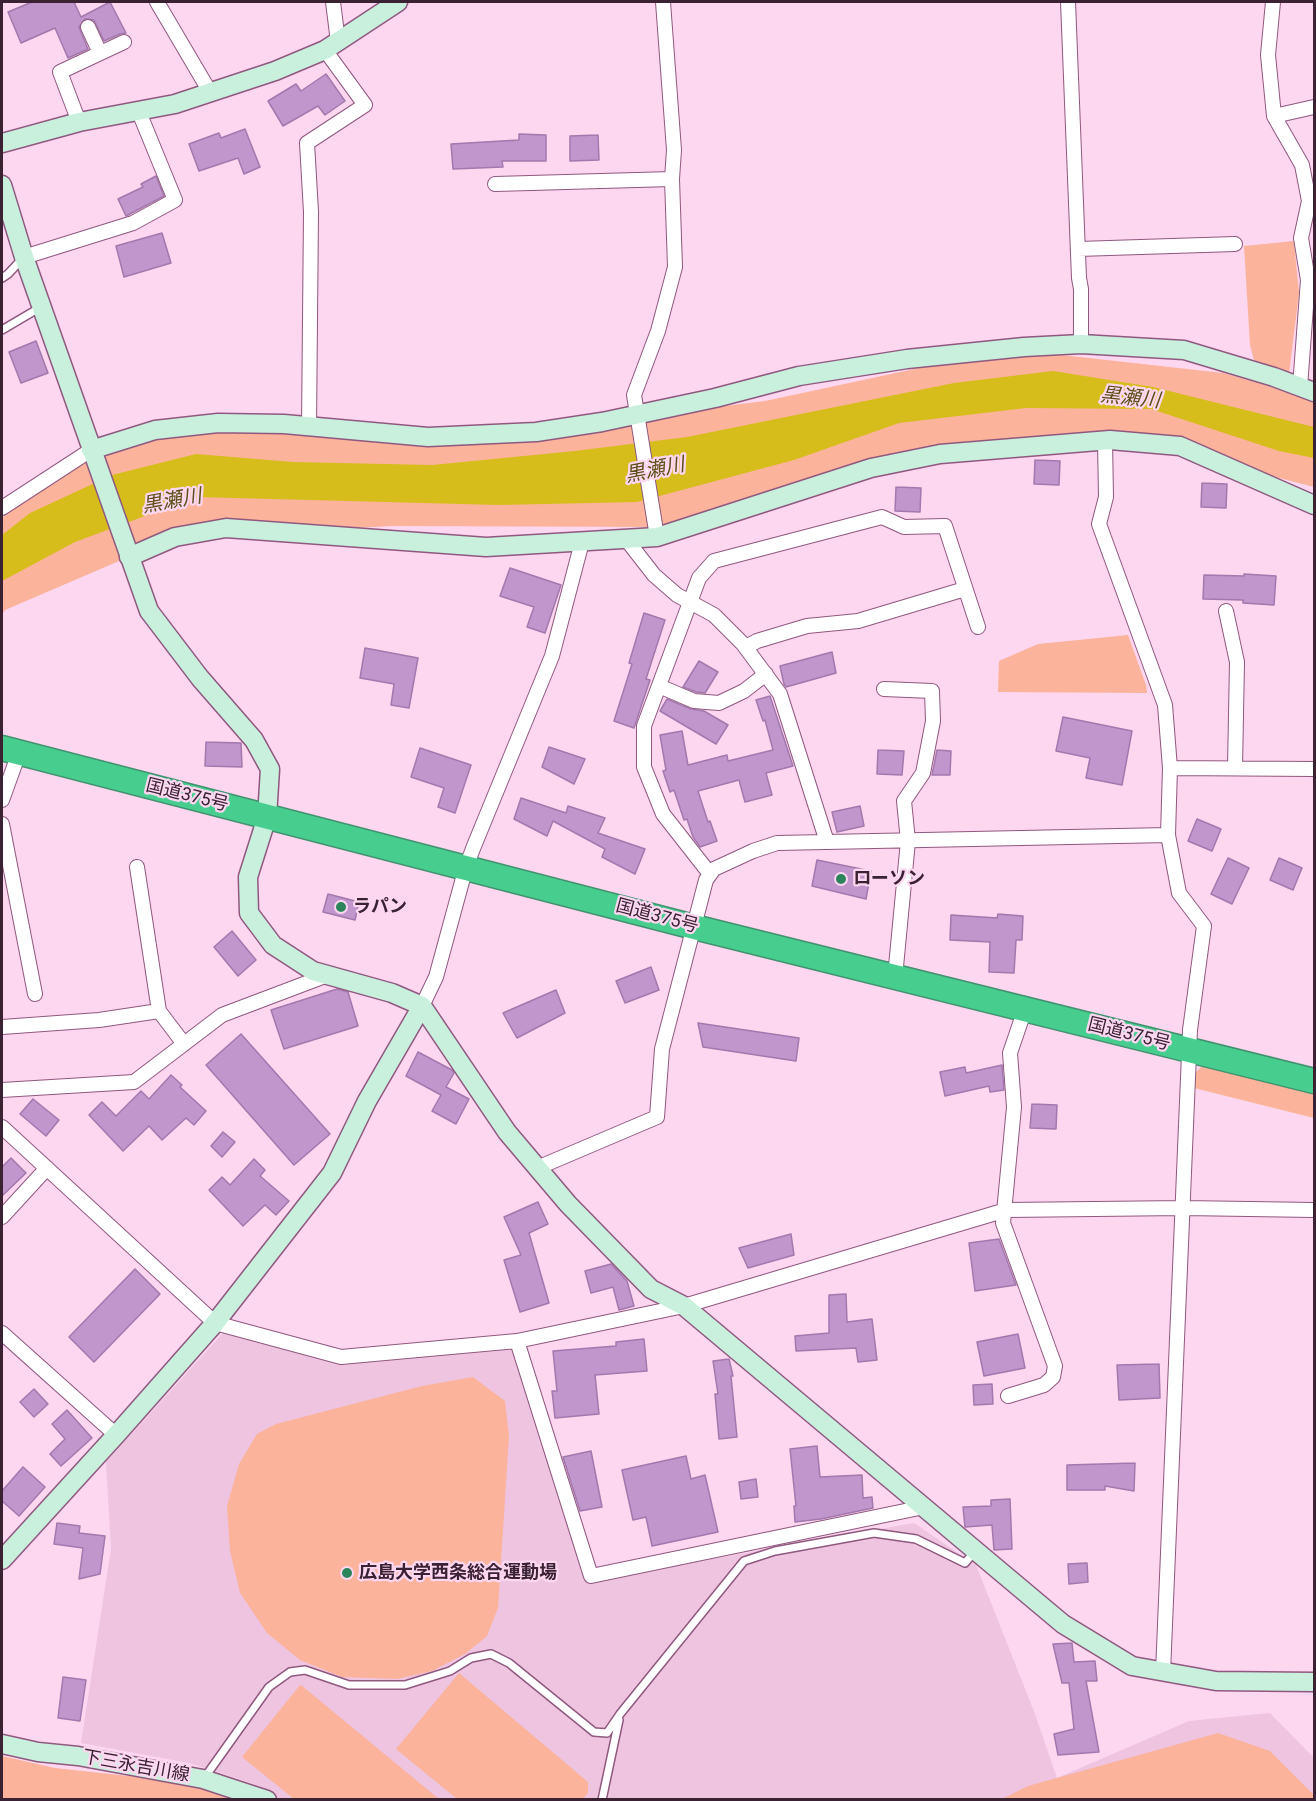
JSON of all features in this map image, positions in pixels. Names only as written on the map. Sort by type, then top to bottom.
[{"type":"highway","name":"国道375号","points":[[10,751],[694,927],[1314,1081]]},
{"type":"street","points":[[157,2],[210,92]]},
{"type":"street","points":[[309,428],[311,212],[308,143],[364,105],[332,46],[333,2]]},
{"type":"street","points":[[2,143],[79,122],[175,104],[275,71],[332,46],[398,2]]},
{"type":"street","points":[[656,531],[634,395],[658,331],[675,267],[672,179],[674,150],[663,2]]},
{"type":"street","points":[[1068,2],[1081,289],[1081,344]]},
{"type":"street","points":[[2,508],[91,450],[155,430],[218,423],[284,424],[428,437],[536,432],[638,417],[799,376],[885,362],[1024,347],[1081,344],[1184,350],[1274,377],[1307,390],[1308,280],[1301,238],[1309,201],[1302,165],[1274,116],[1268,55],[1273,2]]},
{"type":"street","points":[[87,27],[100,53]]},
{"type":"street","points":[[79,122],[60,72],[124,42]]},
{"type":"street","points":[[1274,116],[1314,107]]},
{"type":"street","points":[[24,257],[133,223],[176,200],[139,112]]},
{"type":"street","points":[[495,184],[672,179]]},
{"type":"street","points":[[2,186],[41,308],[150,611],[200,678],[254,740],[270,769],[267,817],[248,878],[249,913],[273,945],[313,971],[325,976],[392,993],[422,1006],[507,1132],[568,1204],[651,1288],[684,1306],[1063,1624],[1132,1666],[1216,1681],[1314,1682]]},
{"type":"street","points":[[1078,249],[1235,244]]},
{"type":"street","points":[[129,557],[175,537],[226,528],[486,547],[626,539],[871,468],[940,454],[1104,441],[1180,446],[1314,505]]},
{"type":"street","points":[[1104,441],[1106,497],[1099,524],[1165,705],[1170,768],[1168,835],[1179,893],[1204,926],[1190,1049],[1164,1672]]},
{"type":"street","points":[[710,874],[663,814],[644,767],[644,726],[699,578],[714,561],[882,517],[904,527],[945,526],[978,627]]},
{"type":"street","points":[[626,539],[654,575],[677,595],[714,615],[746,647],[780,694],[827,842]]},
{"type":"street","points":[[4,1552],[116,1435],[215,1323],[332,1173],[367,1101],[422,1006],[436,977],[466,867],[552,656],[582,542]]},
{"type":"street","points":[[746,647],[757,641],[807,626],[858,621],[965,589]]},
{"type":"street","points":[[1226,611],[1237,662],[1235,768]]},
{"type":"street","points":[[659,686],[694,701],[719,703],[744,691],[766,674]]},
{"type":"street","points":[[884,689],[932,691],[933,721],[923,773],[904,801],[908,841],[896,977]]},
{"type":"street","points":[[2,800],[10,751]]},
{"type":"street","points":[[1170,768],[1314,769]]},
{"type":"street","points":[[2,824],[35,994]]},
{"type":"street","points":[[537,1168],[657,1117],[662,1049],[706,880],[714,869],[777,843],[1168,835]]},
{"type":"street","points":[[137,867],[159,1011],[184,1044]]},
{"type":"street","points":[[2,1090],[134,1082],[222,1015],[325,976]]},
{"type":"street","points":[[1008,1396],[1044,1385],[1053,1377],[1055,1366],[1003,1223],[1014,1107],[1010,1053],[1025,1009]]},
{"type":"street","points":[[2,1027],[99,1020],[159,1011]]},
{"type":"street","points":[[2,1127],[215,1323],[341,1357],[517,1341],[684,1306],[1006,1210],[1183,1208],[1314,1210]]},
{"type":"street","points":[[2,1217],[47,1167]]},
{"type":"street","points":[[2,1333],[116,1435]]},
{"type":"street","points":[[517,1341],[591,1576],[924,1507]]},
{"type":"street","name":"下三永吉川線","points":[[2,1744],[204,1779],[267,1800]]},
{"type":"lane","points":[[2,278],[24,257]]},
{"type":"lane","points":[[2,330],[41,308]]},
{"type":"lane","points":[[204,1779],[269,1687],[290,1672],[305,1670],[349,1684],[405,1684],[450,1671],[471,1658],[490,1654],[509,1663],[594,1732],[607,1733],[744,1561],[775,1551],[874,1533],[916,1539],[965,1563],[975,1551]]},
{"type":"lane","points":[[602,1800],[620,1714]]},
{"type":"shaded area","points":[[1294,241],[1299,293],[1289,374],[1254,360],[1250,345],[1244,246]]},
{"type":"shaded area","points":[[1008,349],[1223,373],[1314,399],[1314,487],[1245,469],[1178,440],[871,468],[666,527],[393,526],[175,537],[5,610],[2,615],[2,518],[18,503],[126,439],[284,424],[500,434],[765,401]]},
{"type":"shaded area","points":[[1128,635],[1147,693],[998,692],[999,661],[1038,644]]},
{"type":"shaded area","points":[[1205,1063],[1314,1091],[1314,1118],[1194,1088],[1196,1072]]},
{"type":"shaded area","name":"広島大学西条総合運動場","points":[[223,1333],[339,1364],[512,1349],[589,1581],[914,1523],[976,1565],[1035,1714],[1057,1778],[1189,1721],[1270,1713],[1314,1758],[1314,1799],[282,1800],[257,1785],[189,1763],[81,1743],[111,1549],[106,1462]]},
{"type":"shaded area","points":[[473,1377],[505,1401],[509,1436],[498,1608],[487,1636],[465,1654],[432,1671],[397,1679],[342,1677],[300,1660],[267,1633],[240,1593],[230,1551],[227,1506],[239,1464],[257,1434],[276,1424],[422,1386]]},
{"type":"shaded area","points":[[459,1673],[588,1782],[588,1793],[582,1799],[457,1799],[396,1749]]},
{"type":"shaded area","points":[[300,1685],[439,1799],[294,1799],[242,1757]]},
{"type":"shaded area","points":[[1218,1733],[1270,1751],[1314,1795],[1314,1799],[1002,1799],[1028,1786]]},
{"type":"shaded area","points":[[2,1756],[55,1768],[202,1784],[228,1799],[2,1799]]},
{"type":"water","name":"黒瀬川","points":[[1053,371],[1153,387],[1314,427],[1314,458],[1279,451],[1151,409],[1026,408],[899,423],[794,460],[637,502],[499,505],[196,497],[75,542],[2,581],[2,535],[30,513],[112,475],[196,454],[293,462],[432,465],[687,437],[954,383]]},
{"type":"building","points":[[32,2],[74,2],[81,17],[110,2],[126,33],[104,41],[94,20],[85,19],[79,27],[88,49],[68,58],[55,28],[21,43],[8,12]]},
{"type":"building","points":[[326,74],[345,101],[325,115],[318,106],[283,126],[268,101],[296,84],[301,91]]},
{"type":"building","points":[[245,129],[260,167],[244,174],[238,158],[199,171],[189,144],[219,133],[221,138]]},
{"type":"building","points":[[519,134],[546,135],[546,161],[502,161],[503,167],[453,169],[451,144],[519,140]]},
{"type":"building","points":[[598,135],[599,160],[570,161],[570,136]]},
{"type":"building","points":[[156,176],[164,196],[126,216],[118,199],[143,187],[141,184]]},
{"type":"building","points":[[162,233],[171,263],[124,277],[116,246]]},
{"type":"building","points":[[36,341],[48,373],[21,383],[9,352]]},
{"type":"building","points":[[1035,460],[1060,461],[1059,485],[1034,484]]},
{"type":"building","points":[[1202,483],[1227,484],[1226,508],[1201,507]]},
{"type":"building","points":[[896,487],[921,488],[920,512],[895,511]]},
{"type":"building","points":[[510,568],[561,585],[545,633],[527,627],[534,607],[500,596]]},
{"type":"building","points":[[1244,574],[1276,576],[1274,605],[1243,603],[1243,600],[1203,599],[1204,575],[1244,576]]},
{"type":"building","points":[[644,613],[665,620],[646,679],[650,680],[634,728],[614,721],[632,664],[629,663]]},
{"type":"building","points":[[365,648],[418,658],[409,708],[391,705],[394,684],[360,678]]},
{"type":"building","points":[[832,652],[836,673],[786,687],[780,666]]},
{"type":"building","points":[[699,661],[718,672],[705,693],[683,687]]},
{"type":"building","points":[[770,696],[793,766],[766,773],[772,795],[745,802],[739,780],[698,791],[717,841],[700,847],[693,837],[687,819],[684,820],[674,790],[670,792],[663,771],[666,770],[660,735],[682,731],[688,765],[727,755],[728,761],[773,750],[765,720],[763,721],[756,700]]},
{"type":"building","points":[[667,699],[691,709],[704,711],[728,725],[716,744],[660,711]]},
{"type":"building","points":[[1063,717],[1132,731],[1122,785],[1086,778],[1090,758],[1056,751]]},
{"type":"building","points":[[206,742],[241,743],[242,767],[205,766]]},
{"type":"building","points":[[549,747],[585,759],[574,784],[542,767]]},
{"type":"building","points":[[420,748],[471,765],[455,813],[438,807],[444,788],[411,777]]},
{"type":"building","points":[[878,750],[904,751],[902,775],[877,774]]},
{"type":"building","points":[[937,750],[951,751],[950,775],[932,775]]},
{"type":"building","points":[[521,798],[566,813],[568,806],[605,818],[598,833],[645,849],[635,874],[602,857],[605,849],[553,821],[547,836],[514,819]]},
{"type":"building","points":[[860,806],[864,826],[837,832],[832,812]]},
{"type":"building","points":[[1197,819],[1221,829],[1212,851],[1188,841]]},
{"type":"building","points":[[1228,858],[1249,868],[1232,904],[1211,894]]},
{"type":"building","points":[[1279,858],[1302,868],[1293,890],[1270,880]]},
{"type":"building","name":"ローソン","points":[[817,860],[871,871],[866,899],[812,886]]},
{"type":"building","name":"ラパン","points":[[328,894],[359,902],[355,920],[323,912]]},
{"type":"building","points":[[998,914],[1023,916],[1022,940],[1016,940],[1014,973],[989,972],[990,942],[950,940],[951,915],[997,918]]},
{"type":"building","points":[[232,931],[256,960],[238,976],[214,947]]},
{"type":"building","points":[[651,967],[659,990],[625,1003],[616,981]]},
{"type":"building","points":[[337,989],[348,992],[358,1026],[284,1049],[271,1010]]},
{"type":"building","points":[[556,990],[565,1013],[517,1038],[503,1013]]},
{"type":"building","points":[[698,1023],[799,1038],[796,1061],[703,1047]]},
{"type":"building","points":[[241,1034],[330,1134],[294,1165],[206,1065]]},
{"type":"building","points":[[418,1052],[452,1070],[454,1073],[446,1087],[469,1099],[456,1124],[432,1111],[441,1095],[406,1076]]},
{"type":"building","points":[[1002,1065],[1004,1090],[990,1092],[989,1086],[945,1096],[940,1072],[965,1067],[966,1073]]},
{"type":"building","points":[[171,1075],[182,1085],[180,1087],[206,1111],[194,1125],[186,1118],[162,1140],[149,1126],[123,1151],[89,1115],[102,1102],[116,1116],[141,1091],[149,1099]]},
{"type":"building","points":[[33,1099],[59,1120],[46,1136],[20,1114]]},
{"type":"building","points":[[1032,1104],[1057,1105],[1056,1129],[1030,1128]]},
{"type":"building","points":[[223,1132],[235,1142],[222,1157],[211,1146]]},
{"type":"building","points":[[11,1158],[26,1173],[2,1196],[2,1167]]},
{"type":"building","points":[[254,1159],[265,1170],[260,1176],[289,1201],[276,1215],[265,1205],[243,1226],[209,1190],[222,1177],[230,1185]]},
{"type":"building","points":[[538,1202],[548,1224],[529,1233],[549,1303],[520,1312],[504,1260],[521,1255],[504,1217]]},
{"type":"building","points":[[791,1234],[794,1255],[748,1268],[739,1248]]},
{"type":"building","points":[[999,1239],[1016,1285],[975,1291],[969,1243]]},
{"type":"building","points":[[611,1264],[627,1281],[634,1306],[619,1310],[613,1287],[591,1293],[585,1271]]},
{"type":"building","points":[[135,1269],[160,1294],[94,1362],[69,1337]]},
{"type":"building","points":[[846,1294],[847,1322],[872,1319],[877,1360],[858,1362],[856,1348],[796,1351],[795,1336],[829,1333],[829,1295]]},
{"type":"building","points":[[1018,1334],[1025,1368],[984,1376],[977,1342]]},
{"type":"building","points":[[644,1339],[647,1371],[595,1375],[599,1414],[555,1418],[552,1391],[557,1391],[553,1351],[616,1346],[616,1342]]},
{"type":"building","points":[[729,1359],[733,1376],[731,1376],[737,1437],[719,1439],[715,1394],[718,1394],[713,1361]]},
{"type":"building","points":[[1159,1364],[1160,1398],[1119,1400],[1117,1365]]},
{"type":"building","points":[[992,1384],[993,1404],[974,1405],[973,1385]]},
{"type":"building","points":[[34,1389],[48,1404],[34,1417],[20,1402]]},
{"type":"building","points":[[67,1410],[92,1438],[61,1466],[50,1454],[65,1439],[52,1424]]},
{"type":"building","points":[[817,1446],[820,1477],[862,1475],[863,1498],[872,1497],[873,1508],[795,1522],[794,1506],[796,1506],[790,1449]]},
{"type":"building","points":[[591,1451],[602,1507],[580,1511],[563,1457]]},
{"type":"building","points":[[686,1456],[691,1479],[705,1475],[718,1532],[652,1546],[646,1517],[633,1520],[622,1470]]},
{"type":"building","points":[[1135,1463],[1134,1491],[1105,1486],[1105,1490],[1067,1490],[1067,1465]]},
{"type":"building","points":[[23,1467],[45,1487],[19,1516],[2,1501],[2,1491]]},
{"type":"building","points":[[756,1479],[758,1497],[741,1499],[739,1482]]},
{"type":"building","points":[[1010,1499],[1012,1549],[994,1550],[992,1525],[965,1527],[963,1507],[991,1506],[991,1500]]},
{"type":"building","points":[[57,1523],[80,1526],[79,1533],[105,1536],[100,1574],[79,1579],[83,1548],[54,1544]]},
{"type":"building","points":[[1087,1563],[1088,1582],[1069,1584],[1068,1564]]},
{"type":"building","points":[[1072,1643],[1074,1662],[1095,1661],[1097,1681],[1086,1681],[1099,1752],[1058,1755],[1054,1734],[1074,1729],[1069,1683],[1062,1683],[1053,1644]]},
{"type":"building","points":[[63,1677],[86,1680],[80,1721],[58,1718]]},
{"type":"place","name":"ローソン","points":[[841,879]]},
{"type":"place","name":"ラパン","points":[[341,907]]},
{"type":"place","name":"広島大学西条総合運動場","points":[[347,1573]]}]
